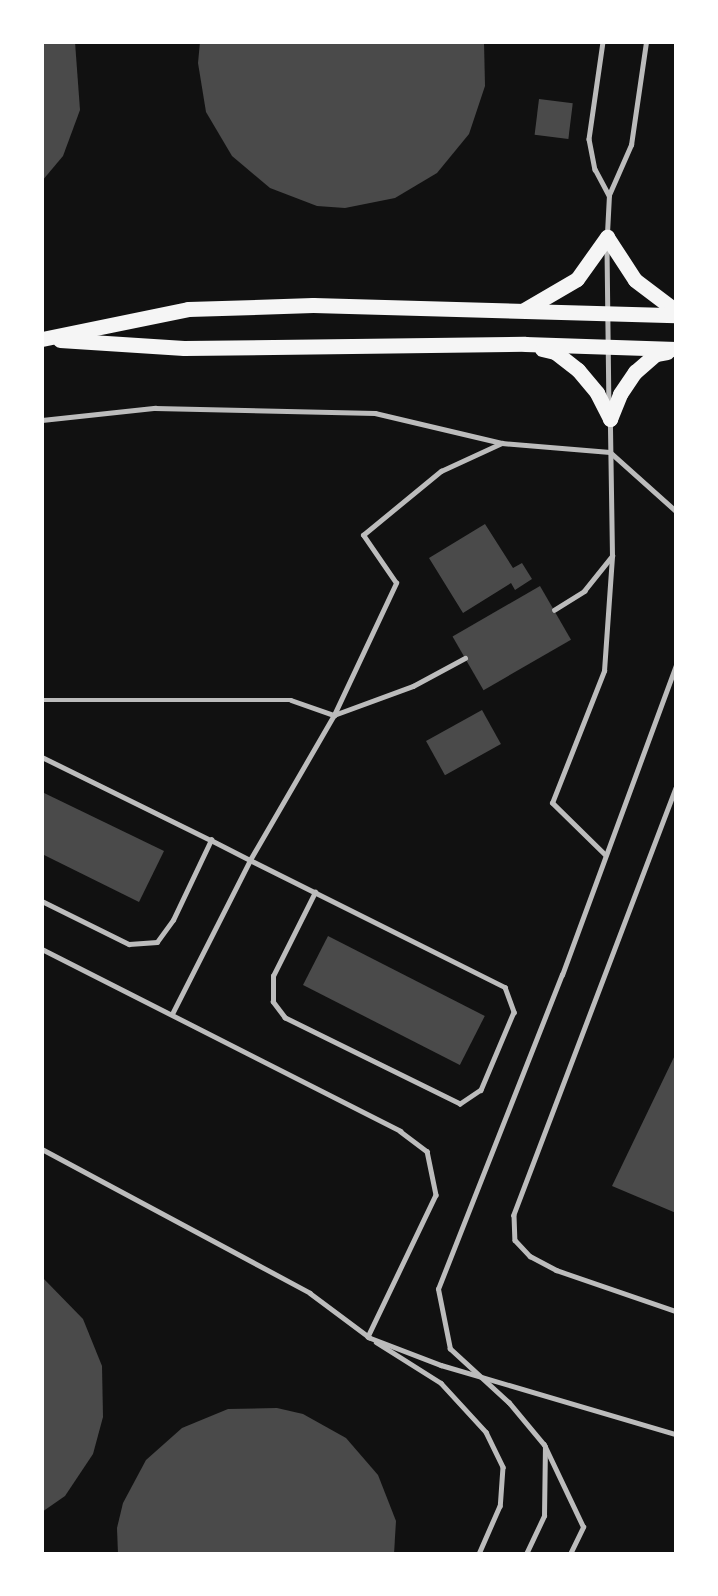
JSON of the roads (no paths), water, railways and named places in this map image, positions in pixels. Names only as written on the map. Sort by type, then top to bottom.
[{"type":"main road","points":[[521,311],[577,279],[607,237],[636,280],[676,313]]},
{"type":"main road","points":[[42,339],[188,309],[312,305],[606,315],[676,313]]},
{"type":"main road","points":[[42,339],[184,348],[525,344],[676,349]]},
{"type":"main road","points":[[525,344],[555,352],[578,370],[597,393],[610,419]]},
{"type":"main road","points":[[610,419],[620,394],[635,372],[656,354],[676,349]]},
{"type":"lane","points":[[603,42],[589,140],[596,169],[609,195]]},
{"type":"lane","points":[[605,855],[552,803],[604,671],[612,556],[610,419],[606,347],[609,195],[631,145],[646,42]]},
{"type":"lane","points":[[42,420],[155,408],[375,413],[502,443],[610,452],[676,511]]},
{"type":"lane","points":[[172,1014],[250,860],[334,715],[396,583],[363,535],[441,471],[502,443]]},
{"type":"lane","points":[[554,610],[584,591],[612,556]]},
{"type":"lane","points":[[42,700],[291,700],[334,715],[413,686],[465,658]]},
{"type":"lane","points":[[570,1554],[583,1527],[544,1445],[481,1376],[450,1349],[438,1289],[562,975],[676,665]]},
{"type":"lane","points":[[42,757],[211,840],[250,860],[315,892],[504,987],[514,1012],[481,1090],[460,1104],[285,1018],[273,1002],[273,976],[315,892]]},
{"type":"lane","points":[[676,788],[514,1215],[515,1240],[530,1256],[556,1270],[676,1311]]},
{"type":"lane","points":[[42,901],[129,944],[157,942],[173,920],[211,840]]},
{"type":"lane","points":[[42,949],[400,1131],[427,1151],[436,1195],[368,1337]]},
{"type":"lane","points":[[42,1149],[310,1293],[368,1337],[441,1383],[486,1432],[503,1467],[500,1506],[479,1554]]},
{"type":"lane","points":[[368,1337],[481,1376],[676,1434]]},
{"type":"lane","points":[[526,1554],[544,1516],[544,1445]]}]
